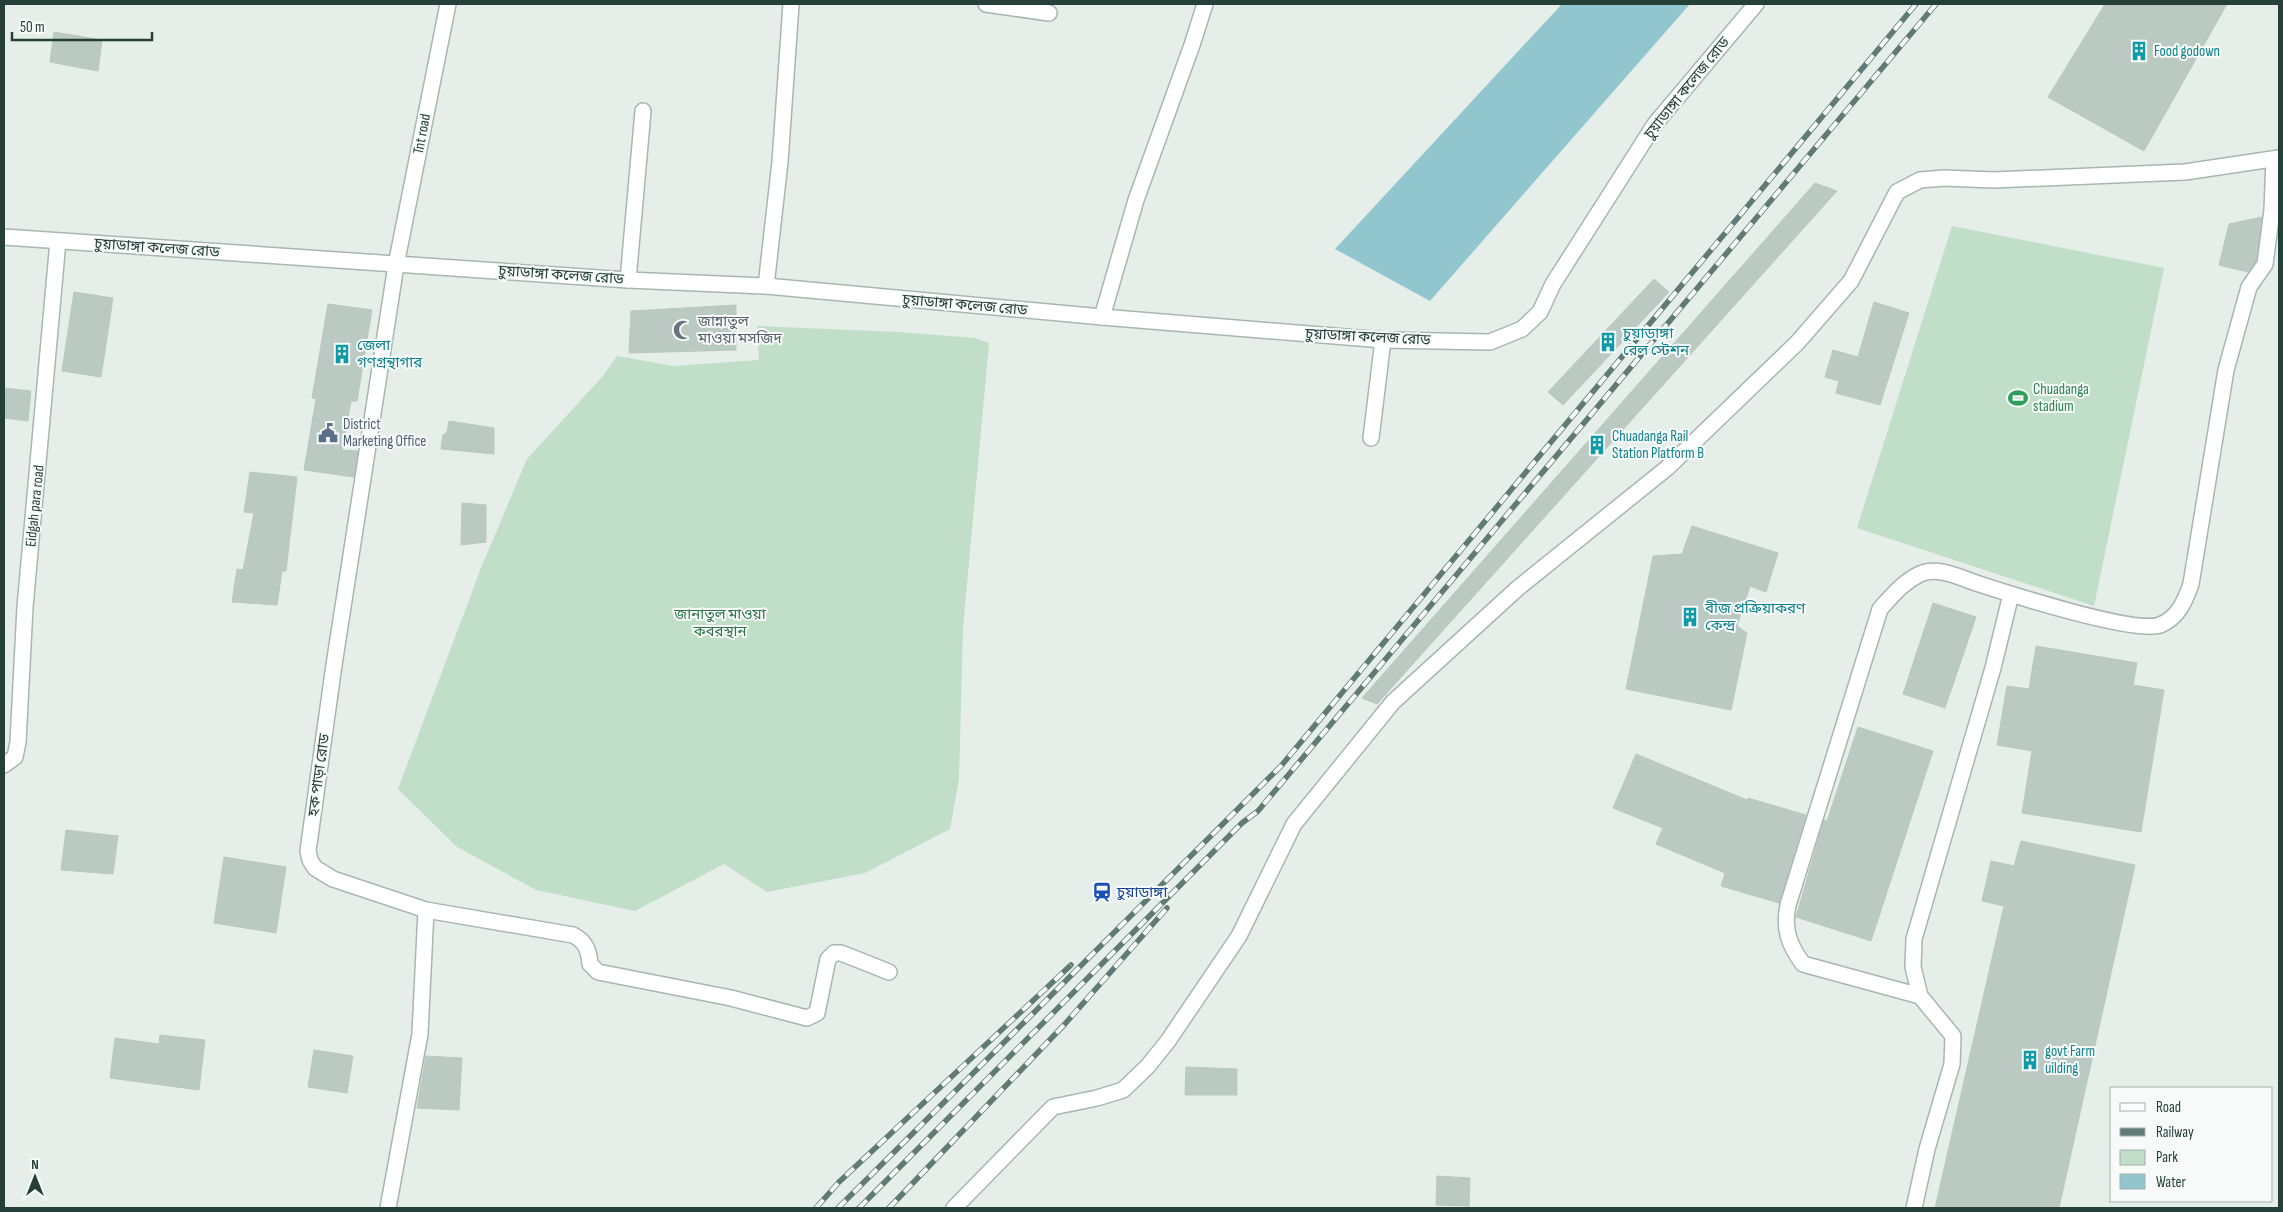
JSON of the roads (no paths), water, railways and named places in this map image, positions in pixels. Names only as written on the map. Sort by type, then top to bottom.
[{"type":"street","name":"Tnt road","points":[[396,265],[448,4]]},
{"type":"street","points":[[766,286],[780,162],[791,4]]},
{"type":"street","points":[[986,4],[1049,13]]},
{"type":"street","points":[[1102,318],[1136,200],[1205,4]]},
{"type":"street","name":"চুয়াডাঙ্গা কলেজ রোড","points":[[4,237],[628,280],[766,286],[1102,318],[1383,340],[1490,342],[1522,329],[1540,312],[1553,284],[1655,124],[1756,4]]},
{"type":"street","points":[[628,280],[643,111]]},
{"type":"street","points":[[954,1208],[1054,1107],[1097,1098],[1123,1090],[1148,1066],[1168,1041],[1238,936],[1294,824],[1393,702],[1518,588],[1667,468],[1797,343],[1851,281],[1897,192],[1920,180],[1944,178],[1994,180],[2176,173],[2277,159],[2265,264],[2249,287],[2226,370],[2191,584],[2185,601],[2174,617],[2149,628],[2121,623],[2011,594],[1944,572],[1921,573],[1899,588],[1880,609],[1788,905],[1785,918],[1786,935],[1793,952],[1803,964],[1920,996]]},
{"type":"street","name":"Eidgah para road","points":[[4,766],[15,757],[18,742],[25,607],[58,241]]},
{"type":"street","name":"হক পাড়া রোড","points":[[396,265],[334,665],[308,851],[310,860],[315,868],[333,879],[426,910],[573,935],[585,945],[589,953],[590,964],[598,972],[730,998],[807,1018],[817,1013],[828,960],[834,953],[841,953],[889,972]]},
{"type":"street","points":[[1371,438],[1383,340]]},
{"type":"street","points":[[1914,1208],[1927,1149],[1952,1064],[1953,1036],[1920,996],[1913,967],[1914,939],[1994,668],[2011,594]]},
{"type":"street","points":[[388,1208],[420,1034],[426,910]]},
{"type":"water","points":[[1562,4],[1690,4],[1430,301],[1335,249]]},
{"type":"railway","points":[[838,1208],[1281,766],[1916,4]]},
{"type":"railway","points":[[859,1208],[1242,823],[1258,811],[1936,4]]},
{"type":"railway","points":[[889,1208],[1064,1025],[1167,908]]},
{"type":"railway","points":[[816,1208],[839,1182],[1071,965]]},
{"type":"place","name":"Food godown","points":[[2139,51]]},
{"type":"place","name":"জান্নাতুল মাওয়া মসজিদ","points":[[683,330]]},
{"type":"place","name":"চুয়াডাঙ্গা রেল স্টেশন","points":[[1608,342]]},
{"type":"place","name":"জেলা গণগ্রন্থাগার","points":[[342,354]]},
{"type":"place","name":"Chuadanga stadium","points":[[2018,398]]},
{"type":"place","name":"District Marketing Office","points":[[328,433]]},
{"type":"place","name":"Chuadanga Rail Station Platform B","points":[[1597,445]]},
{"type":"place","name":"বীজ প্রক্রিয়াকরণ কেন্দ্র","points":[[1690,617]]},
{"type":"place","name":"চুয়াডাঙ্গা","points":[[1102,892]]},
{"type":"place","name":"govt Farm uilding","points":[[2030,1060]]},
{"type":"park label","name":"জানাতুল মাওয়া কবরস্থান","points":[[720,622]]}]
